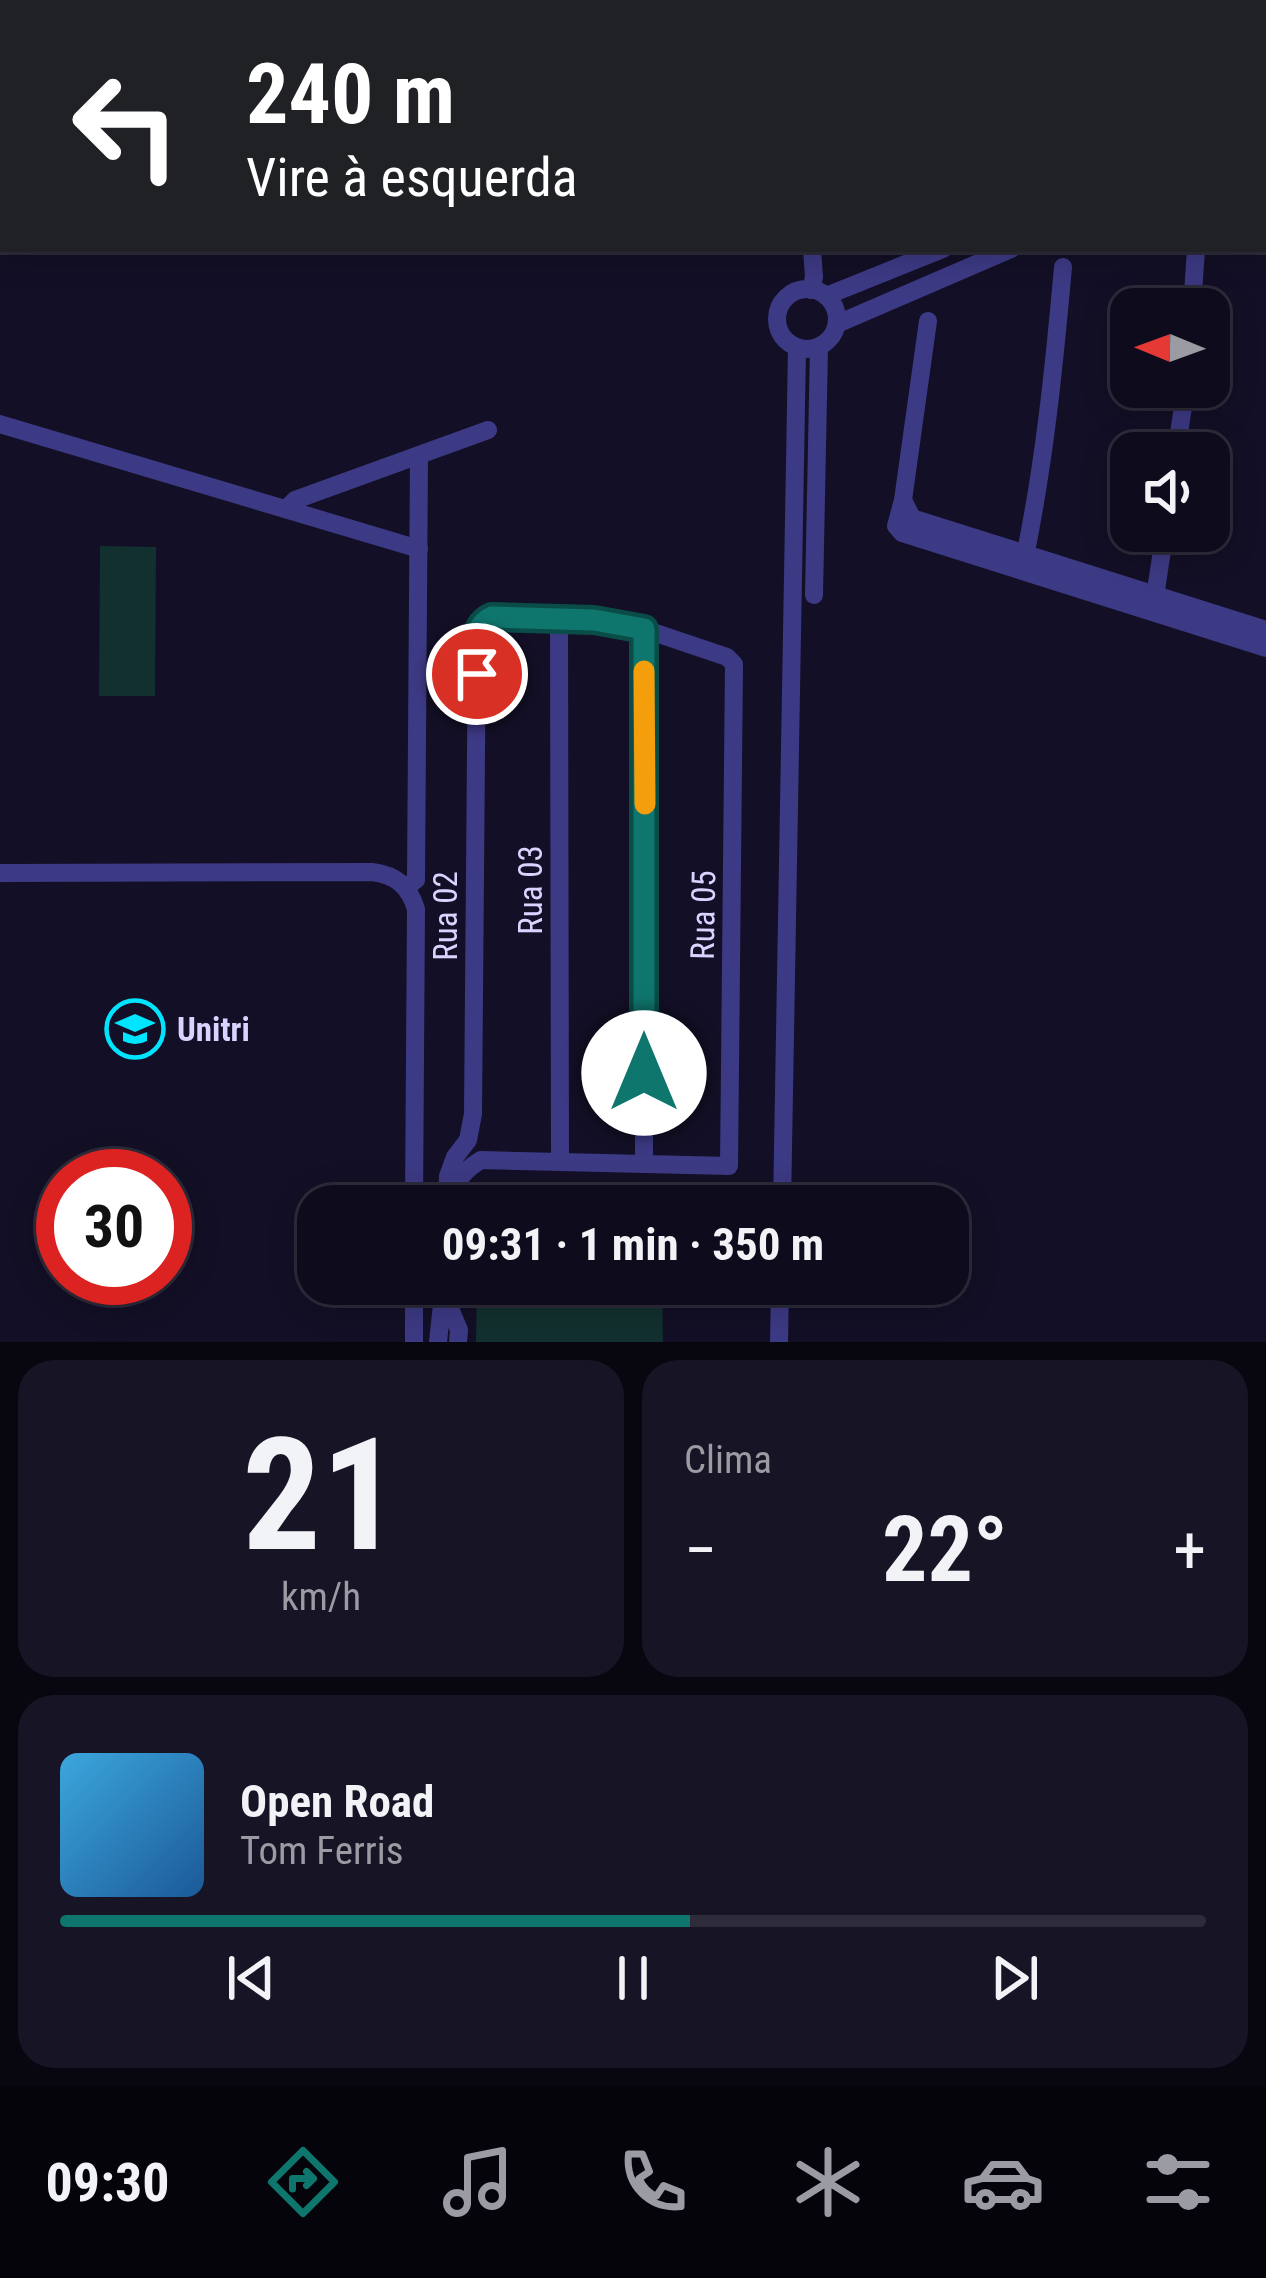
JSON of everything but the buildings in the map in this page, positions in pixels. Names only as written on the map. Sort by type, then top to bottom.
[{"type":"street","points":[[812,252],[819,293],[835,309],[837,324],[831,338],[805,350],[790,344],[780,332],[777,324],[783,302],[796,292],[819,293],[913,255]]},
{"type":"street","points":[[837,324],[1004,252]]},
{"type":"street","points":[[1193,288],[1196,252]]},
{"type":"street","points":[[1024,562],[1050,407],[1063,267]]},
{"type":"street","points":[[928,321],[903,500],[913,518],[1024,562],[1154,603],[1266,630]]},
{"type":"street","points":[[814,595],[819,347]]},
{"type":"street","points":[[782,1185],[797,348]]},
{"type":"street","points":[[0,424],[419,549]]},
{"type":"street","points":[[286,508],[295,500],[488,430]]},
{"type":"street","points":[[406,886],[416,880],[419,457]]},
{"type":"street","points":[[1154,603],[1162,552]]},
{"type":"street","points":[[1154,603],[1266,648]]},
{"type":"street","name":"Rua 02","points":[[468,1162],[473,1114],[477,631],[492,617],[559,618]]},
{"type":"street","points":[[456,1185],[468,1162],[644,1164],[644,629],[559,618]]},
{"type":"street","name":"Rua 03","points":[[559,618],[560,1161]]},
{"type":"street","name":"Rua 05","points":[[644,629],[727,657],[734,664],[729,1166],[644,1164]]},
{"type":"street","points":[[0,872],[372,872],[396,878],[406,886],[416,909],[415,1185]]},
{"type":"street","points":[[414,1305],[414,1342]]},
{"type":"street","points":[[438,1342],[444,1305]]},
{"type":"street","points":[[450,1305],[458,1342]]},
{"type":"street","points":[[779,1342],[780,1305]]},
{"type":"green space","points":[[100,546],[156,547],[155,696],[99,696]]},
{"type":"green space","points":[[477,1305],[662,1305],[663,1342],[476,1342]]},
{"type":"slow traffic","points":[[644,671],[645,804]]},
{"type":"place","name":"Unitri","points":[[135,1029]]},
{"type":"route","points":[[477,674],[477,631],[492,617],[594,620],[644,629],[644,1073]]}]
